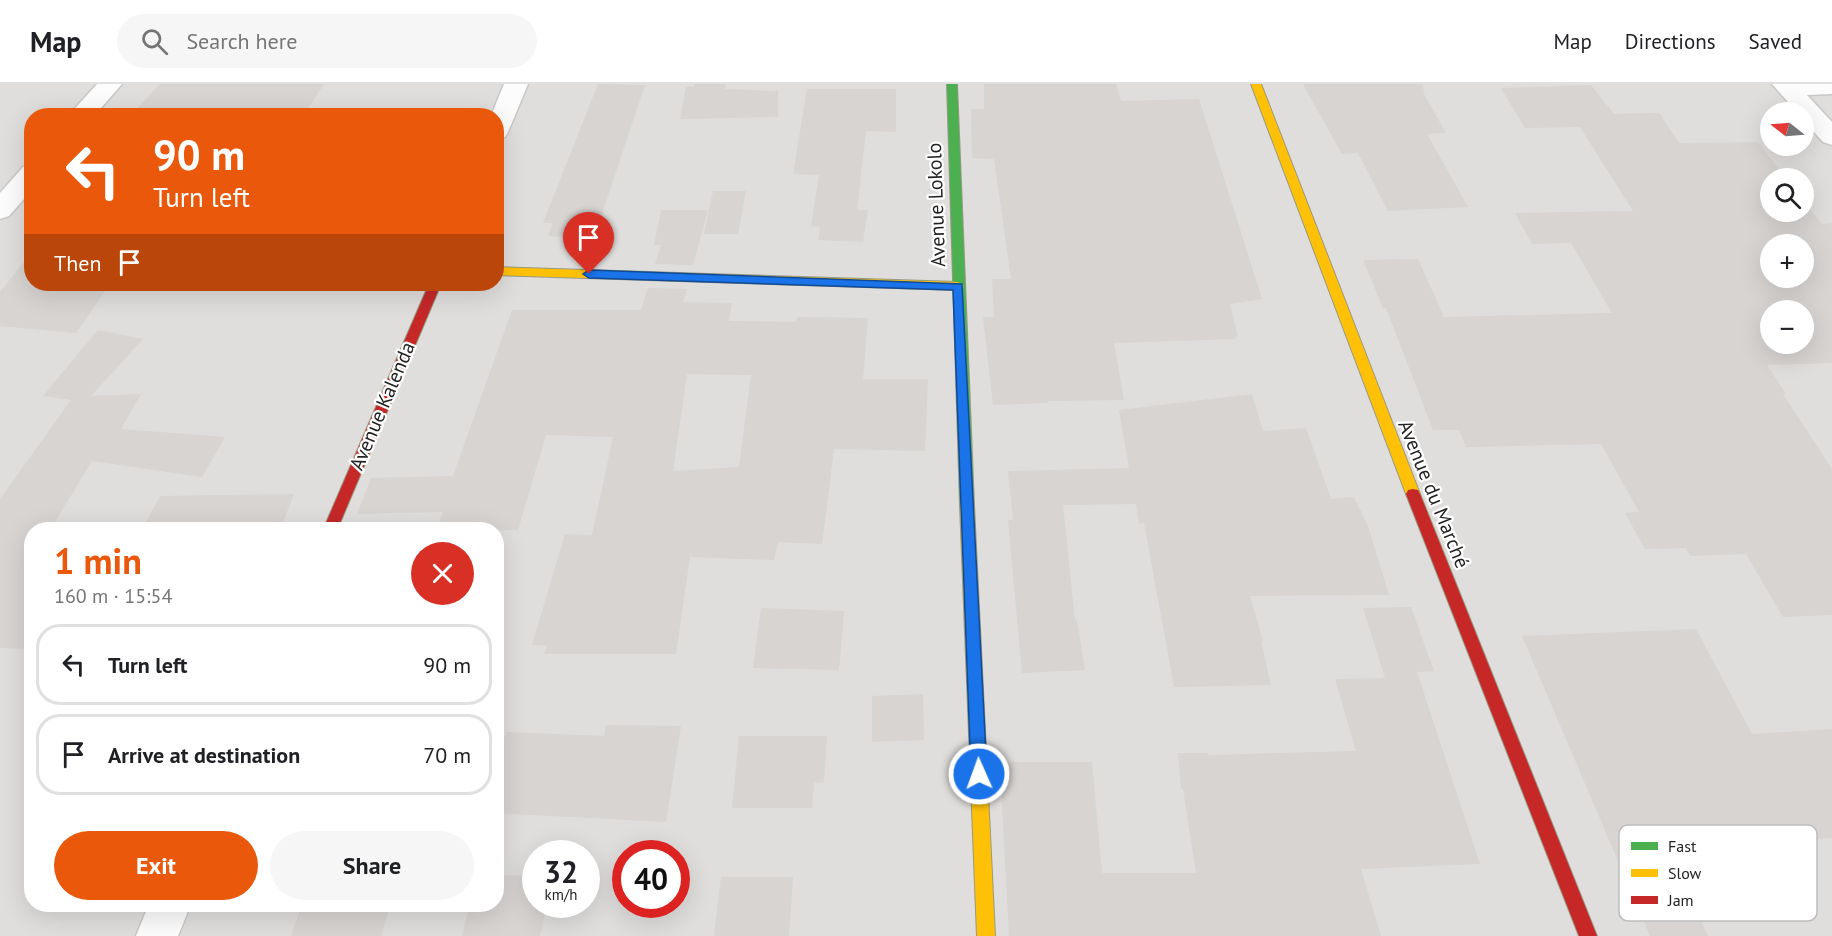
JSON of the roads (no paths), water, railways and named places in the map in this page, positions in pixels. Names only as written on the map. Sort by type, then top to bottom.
[{"type":"street","points":[[88,108],[110,84]]},
{"type":"street","points":[[504,113],[516,84]]},
{"type":"street","name":"Avenue Lokolo","points":[[952,84],[958,286],[986,936]]},
{"type":"street","name":"Avenue du Marché","points":[[1256,84],[1362,365],[1588,936]]},
{"type":"street","points":[[1786,86],[1832,87]]},
{"type":"street","points":[[1786,86],[1832,137]]},
{"type":"street","points":[[0,210],[24,182]]},
{"type":"street","points":[[504,271],[958,286]]},
{"type":"street","name":"Avenue Kalenda","points":[[333,522],[432,291]]},
{"type":"street","points":[[157,936],[167,912]]}]
